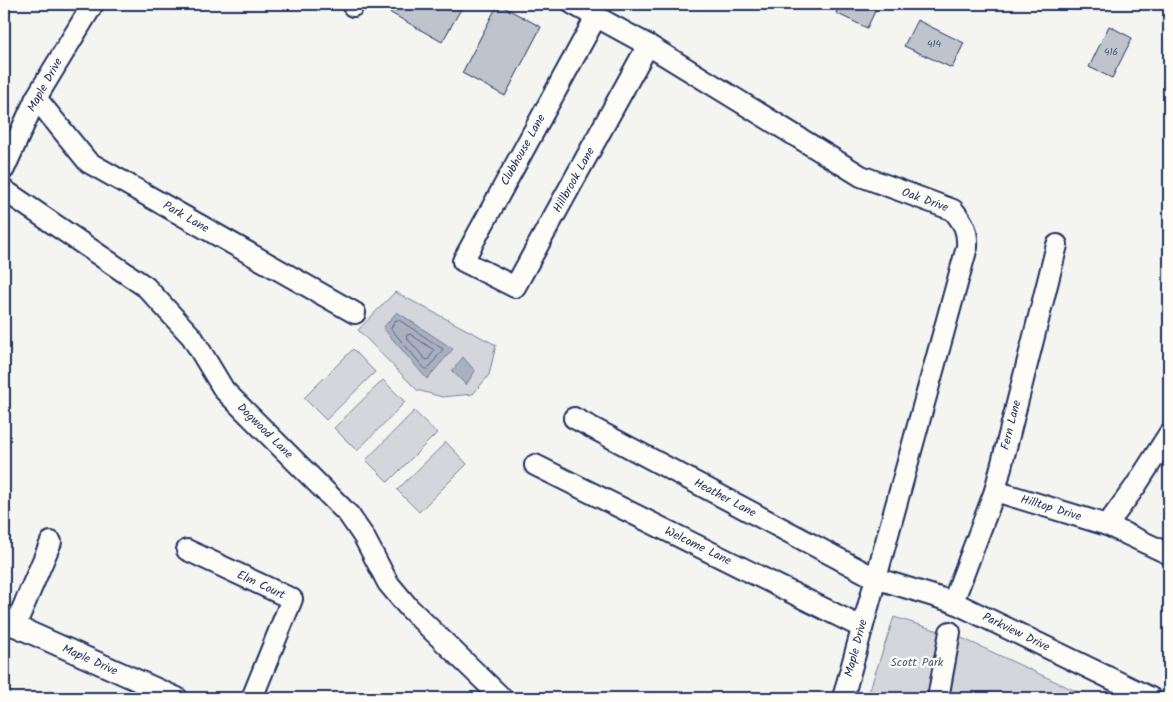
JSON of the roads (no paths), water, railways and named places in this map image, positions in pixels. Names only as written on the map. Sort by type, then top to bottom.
[{"type":"lane","name":"Maple Drive","points":[[4,169],[36,98],[93,4]]},
{"type":"lane","name":"Oak Drive","points":[[573,4],[648,45],[861,176],[953,210],[963,221],[968,233],[967,247],[873,588]]},
{"type":"lane","name":"Clubhouse Lane","points":[[486,272],[463,261],[596,17]]},
{"type":"lane","name":"Hillbrook Lane","points":[[486,272],[515,287],[648,45]]},
{"type":"lane","name":"Park Lane","points":[[36,98],[88,162],[355,313]]},
{"type":"lane","name":"Dogwood Lane","points":[[4,190],[146,287],[192,337],[224,390],[349,515],[364,537],[388,583],[409,608],[502,698]]},
{"type":"lane","name":"Fern Lane","points":[[953,602],[995,491],[1057,245]]},
{"type":"lane","name":"Heather Lane","points":[[574,418],[873,588]]},
{"type":"lane","points":[[1107,525],[1135,488],[1169,434]]},
{"type":"lane","name":"Welcome Lane","points":[[535,465],[861,627]]},
{"type":"lane","name":"Hilltop Drive","points":[[995,491],[1107,525],[1169,554]]},
{"type":"lane","points":[[9,624],[52,542]]},
{"type":"lane","name":"Elm Court","points":[[187,550],[292,599],[252,698]]},
{"type":"lane","name":"Maple Drive","points":[[843,698],[873,588]]},
{"type":"lane","name":"Parkview Drive","points":[[873,588],[953,602],[1152,698]]},
{"type":"lane","name":"Maple Drive","points":[[9,624],[177,698]]},
{"type":"lane","points":[[938,698],[950,632]]},
{"type":"water","points":[[397,312],[453,349],[427,379],[383,328]]},
{"type":"water","points":[[463,357],[475,371],[466,385],[452,371]]},
{"type":"park label","name":"Scott Park","points":[[917,662]]}]
